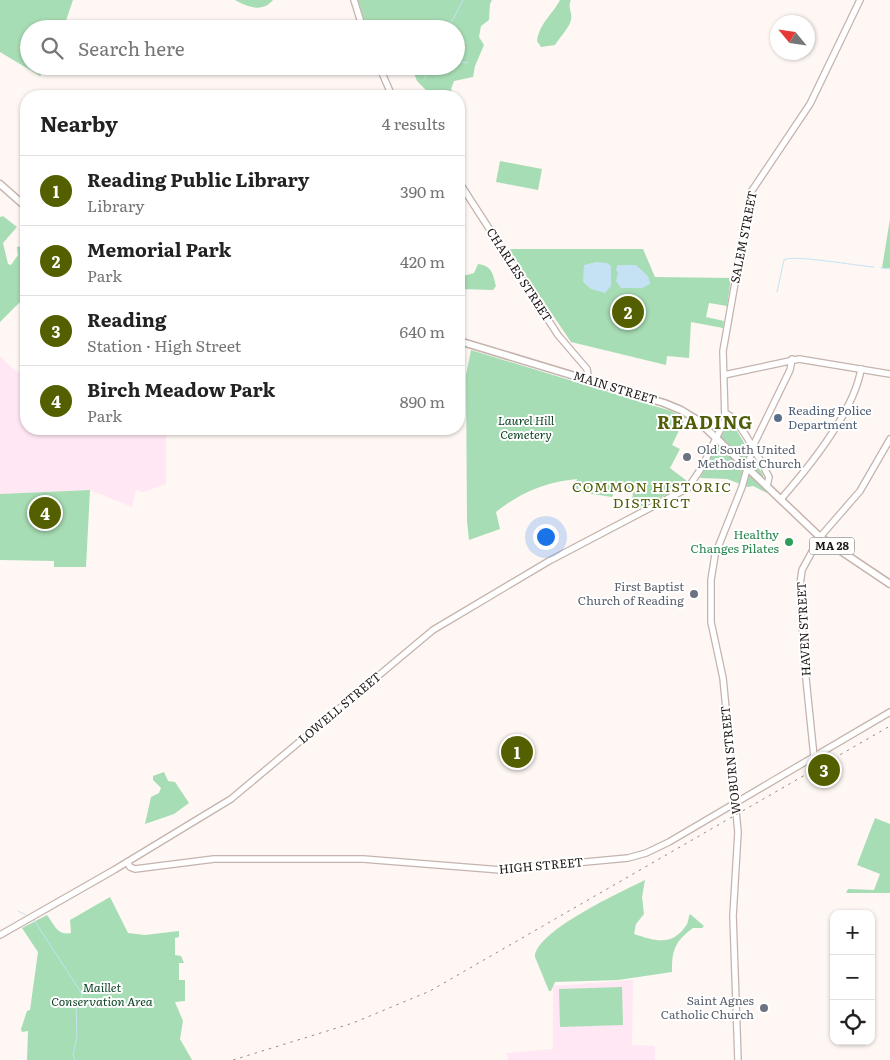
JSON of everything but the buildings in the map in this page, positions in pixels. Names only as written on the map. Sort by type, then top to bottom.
[{"type":"main road","points":[[0,184],[20,202]]},
{"type":"main road","name":"MAIN STREET","points":[[465,343],[677,408],[694,418],[717,438],[820,537],[890,584]]},
{"type":"street","points":[[354,0],[360,20]]},
{"type":"street","name":"SALEM STREET","points":[[686,490],[693,481],[724,425],[726,414],[724,346],[750,192],[810,104],[860,0]]},
{"type":"street","points":[[383,75],[389,90]]},
{"type":"street","name":"CHARLES STREET","points":[[465,191],[553,328],[584,366],[590,380]]},
{"type":"street","points":[[724,375],[792,359],[890,374]]},
{"type":"street","name":"WOBURN STREET","points":[[738,1060],[733,916],[738,842],[736,802],[723,678],[712,625],[710,593],[713,560],[752,449],[792,359]]},
{"type":"street","points":[[578,377],[584,366]]},
{"type":"street","points":[[781,499],[810,464],[839,421],[861,369]]},
{"type":"street","points":[[726,414],[734,417],[769,477],[767,486]]},
{"type":"street","name":"HAVEN STREET","points":[[814,757],[807,690],[801,578],[804,564],[820,537],[860,491],[890,440]]},
{"type":"street","name":"LOWELL STREET","points":[[0,935],[127,862],[245,788],[433,630],[568,551],[686,490]]},
{"type":"street","name":"HIGH STREET","points":[[127,862],[130,867],[135,869],[214,859],[375,859],[500,870],[634,857],[649,852],[890,712]]},
{"type":"shaded area","points":[[0,356],[13,369],[20,373],[20,435],[166,435],[166,484],[143,492],[136,490],[132,507],[90,490],[0,494]]},
{"type":"shaded area","points":[[633,980],[632,1045],[655,1046],[655,1060],[508,1060],[507,1053],[553,1049],[553,986]]},
{"type":"green space","points":[[0,0],[73,0],[66,20],[20,20],[20,64],[0,52]]},
{"type":"green space","points":[[235,0],[273,0],[260,8],[255,8]]},
{"type":"green space","points":[[358,0],[492,0],[489,20],[481,26],[479,37],[484,45],[475,66],[473,77],[454,81],[451,90],[426,90],[417,81],[415,75],[465,75],[465,20],[364,20]]},
{"type":"green space","points":[[560,0],[571,0],[570,23],[555,45],[541,47],[537,41],[540,30]]},
{"type":"green space","points":[[500,161],[542,169],[538,190],[496,182]]},
{"type":"green space","points":[[3,216],[17,227],[3,243],[8,264],[11,265],[18,255],[17,247],[20,246],[20,302],[0,322],[0,217]]},
{"type":"green space","points":[[890,219],[890,268],[882,268]]},
{"type":"green space","points":[[508,249],[643,249],[655,277],[731,278],[727,306],[709,303],[706,317],[724,321],[723,328],[691,322],[689,358],[667,356],[666,365],[571,342]]},
{"type":"green space","points":[[478,264],[487,267],[492,272],[496,286],[493,290],[465,289],[465,275],[474,273]]},
{"type":"green space","name":"Laurel Hill Cemetery","points":[[471,350],[671,411],[685,418],[672,445],[680,449],[670,468],[687,481],[676,490],[639,508],[632,502],[633,491],[617,484],[612,497],[573,491],[577,479],[544,485],[515,499],[496,512],[500,529],[469,540],[467,521],[466,375]]},
{"type":"green space","points":[[730,419],[763,475],[767,493],[753,486],[748,487],[727,479],[700,478]]},
{"type":"green space","points":[[90,490],[86,567],[54,567],[54,561],[0,560],[0,494]]},
{"type":"green space","points":[[164,772],[168,781],[175,782],[189,803],[174,814],[145,824],[151,797],[159,793],[161,788],[153,780],[153,776]]},
{"type":"green space","points":[[875,818],[890,824],[890,893],[846,893],[848,889],[874,890],[880,874],[857,865]]},
{"type":"green space","points":[[645,880],[642,897],[644,914],[636,924],[634,934],[656,940],[670,939],[682,931],[687,924],[690,914],[704,926],[702,928],[693,928],[675,947],[672,972],[618,980],[555,982],[551,991],[549,991],[535,957],[539,947],[564,924],[601,902]]},
{"type":"green space","name":"Maillet Conservation Area","points":[[110,897],[128,933],[145,935],[179,931],[179,937],[175,938],[175,955],[181,956],[184,963],[179,963],[179,980],[185,980],[185,1001],[175,1002],[183,1021],[180,1039],[192,1060],[27,1060],[28,1031],[22,1032],[21,1029],[27,1011],[30,1010],[38,952],[22,928],[47,915],[59,931],[71,933],[70,920]]},
{"type":"green space","points":[[622,987],[623,1025],[560,1027],[559,989]]},
{"type":"water","points":[[596,262],[607,263],[611,266],[611,286],[605,293],[591,289],[583,282],[584,265]]},
{"type":"water","points":[[618,265],[636,265],[648,276],[650,284],[642,288],[621,288],[616,281]]},
{"type":"waterway","points":[[453,20],[463,0]]},
{"type":"waterway","points":[[425,79],[426,75]]},
{"type":"waterway","points":[[777,292],[784,260],[799,258],[874,267]]},
{"type":"waterway","points":[[881,268],[890,269]]},
{"type":"waterway","points":[[18,911],[26,915]]},
{"type":"waterway","points":[[34,920],[82,994],[81,999],[76,1004],[77,1037],[73,1055],[75,1060]]},
{"type":"railway","points":[[233,1060],[353,1023],[430,991],[890,726]]},
{"type":"place","name":"Memorial Park","points":[[628,312]]},
{"type":"place","name":"Reading Police Department","points":[[778,418]]},
{"type":"place","name":"Old South United Methodist Church","points":[[687,457]]},
{"type":"place","name":"Birch Meadow Park","points":[[45,513]]},
{"type":"place","name":"Healthy Changes Pilates","points":[[789,542]]},
{"type":"place","name":"First Baptist Church of Reading","points":[[694,594]]},
{"type":"place","name":"Reading Public Library","points":[[517,752]]},
{"type":"place","name":"Reading","points":[[824,770]]},
{"type":"place","name":"Saint Agnes Catholic Church","points":[[764,1008]]},
{"type":"district","name":"READING","points":[[705,423]]},
{"type":"district","name":"COMMON HISTORIC DISTRICT","points":[[652,496]]}]
